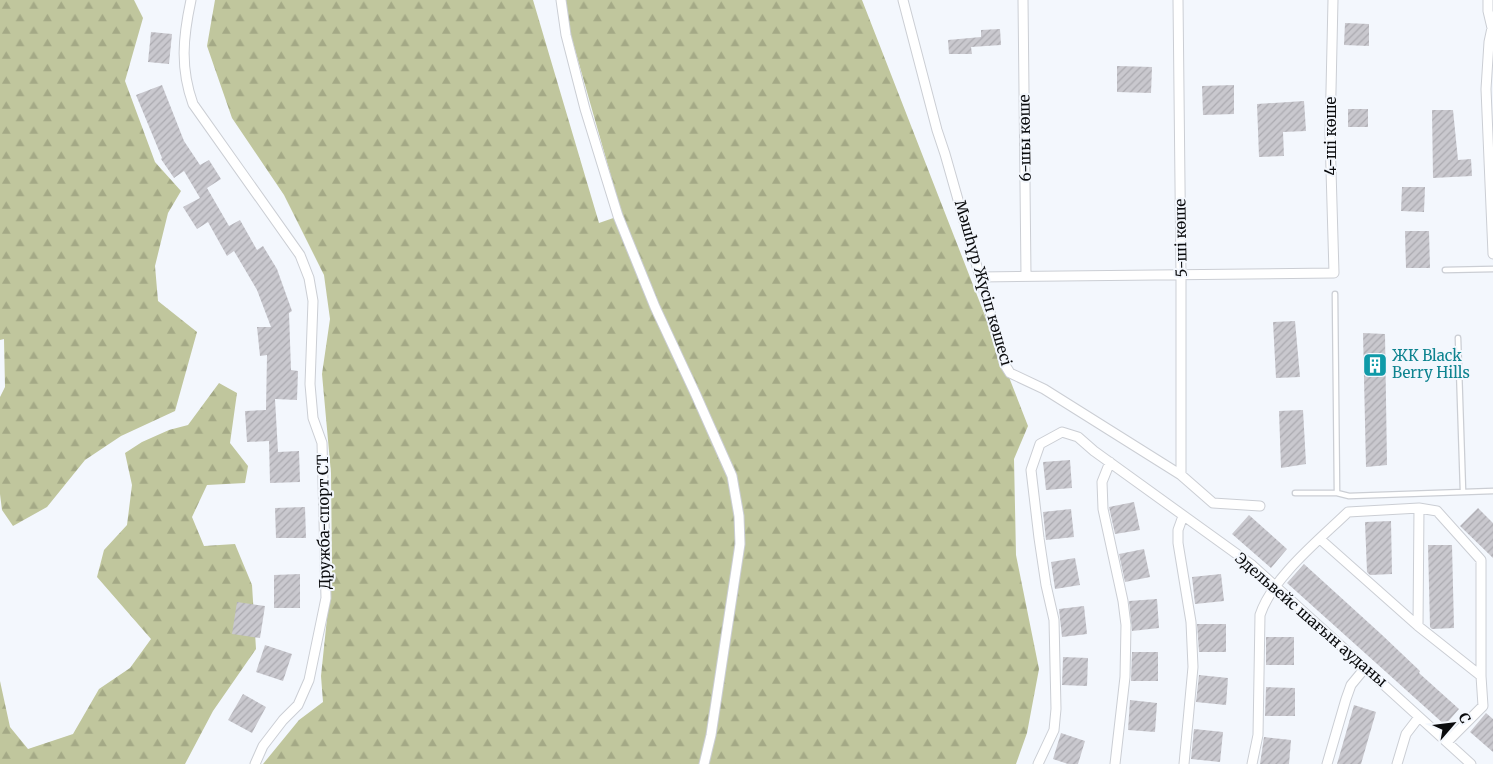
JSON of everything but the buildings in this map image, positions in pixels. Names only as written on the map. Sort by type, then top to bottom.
[{"type":"street","name":"Дружба-спорт СТ","points":[[191,0],[183,56],[186,85],[193,104],[300,255],[309,278],[313,301],[310,384],[313,418],[322,443],[326,598],[309,680],[298,705],[283,720],[263,746],[254,764]]},
{"type":"street","points":[[561,0],[566,35],[583,100],[618,216],[655,307],[732,476],[739,516],[740,544],[711,734],[704,764]]},
{"type":"street","name":"Мәшhүр Жүсіп көшесі","points":[[903,0],[937,130],[946,154],[1005,365],[1010,373],[1044,389],[1181,476],[1214,502],[1260,506]]},
{"type":"street","name":"6-шы көше","points":[[1023,0],[1026,275]]},
{"type":"street","name":"5-ші көше","points":[[1178,0],[1181,476]]},
{"type":"street","name":"4-ші көше","points":[[1181,275],[1334,272],[1330,135],[1333,0]]},
{"type":"street","points":[[1488,0],[1488,11],[1493,28],[1489,42],[1486,89],[1493,254]]},
{"type":"street","points":[[980,277],[1026,275],[1181,275]]},
{"type":"street","name":"Эдельвейс шағын ауданы","points":[[1038,764],[1054,730],[1056,709],[1054,620],[1043,566],[1031,470],[1040,444],[1062,432],[1078,437],[1252,565],[1471,764]]},
{"type":"street","points":[[1110,462],[1102,482],[1103,509],[1123,601],[1126,625],[1125,677],[1115,764]]},
{"type":"street","points":[[1418,626],[1419,508]]},
{"type":"street","points":[[1252,764],[1258,735],[1260,615],[1263,605],[1274,585],[1348,512],[1419,508],[1438,511],[1481,560],[1481,676],[1483,706],[1448,742]]},
{"type":"street","points":[[1183,516],[1178,530],[1178,543],[1191,622],[1193,667],[1184,764]]},
{"type":"street","points":[[1320,539],[1418,626],[1481,676]]},
{"type":"street","points":[[1327,764],[1351,685],[1366,668]]},
{"type":"street","points":[[1397,764],[1406,734],[1419,716]]},
{"type":"lane","points":[[1445,270],[1493,269]]},
{"type":"lane","points":[[1334,294],[1337,493]]},
{"type":"lane","points":[[1458,338],[1463,492]]},
{"type":"lane","points":[[1295,493],[1337,493],[1350,496],[1493,491]]},
{"type":"green space","points":[[0,0],[134,0],[143,18],[125,81],[155,162],[181,191],[168,213],[155,266],[158,301],[197,332],[175,411],[121,436],[85,460],[47,507],[13,526],[2,510],[0,494],[0,397],[5,387],[4,339],[0,340]]},
{"type":"green space","points":[[215,0],[533,0],[599,223],[622,215],[562,0],[862,0],[1028,426],[1014,459],[1016,555],[1039,669],[1027,733],[1016,764],[263,764],[299,720],[323,702],[321,676],[332,570],[331,473],[322,374],[330,319],[324,275],[284,195],[232,118],[207,46]]},
{"type":"green space","points":[[219,383],[237,393],[230,443],[248,466],[245,483],[207,485],[192,517],[204,546],[235,544],[252,585],[256,649],[213,711],[185,764],[0,764],[0,681],[10,727],[28,749],[73,734],[99,689],[130,668],[151,639],[97,577],[104,550],[127,525],[132,485],[125,453],[142,442],[169,430],[188,425]]},
{"type":"place","name":"ЖК Black Berry Hills","points":[[1375,365]]}]
